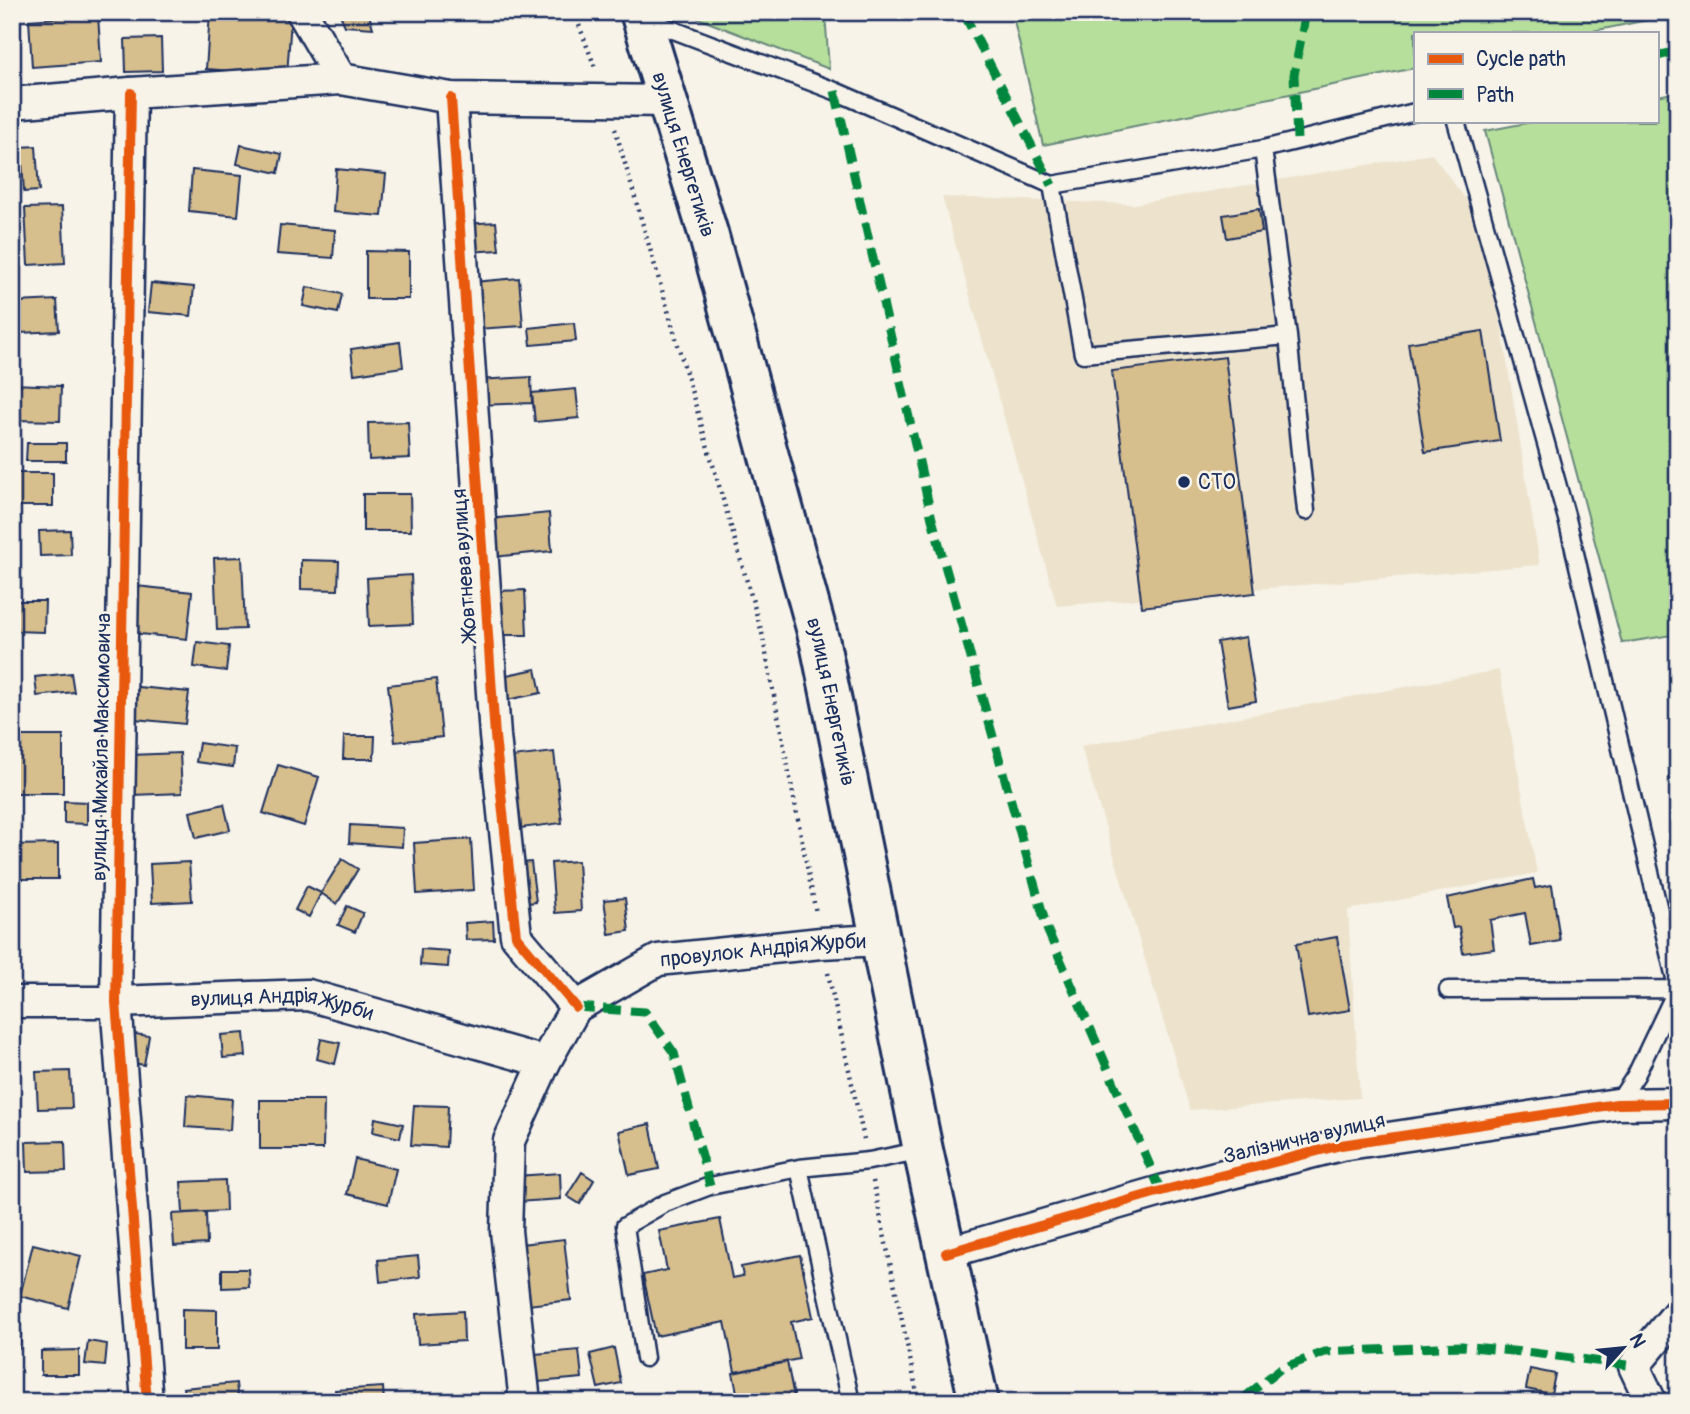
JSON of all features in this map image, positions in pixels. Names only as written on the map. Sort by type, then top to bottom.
[{"type":"main road","name":"вулиця Енергетиків","points":[[641,15],[708,233],[820,643],[923,1150],[979,1402]]},
{"type":"street","points":[[302,12],[341,79]]},
{"type":"street","points":[[12,103],[341,79],[452,98],[668,101]]},
{"type":"street","name":"вулиця Михайла Максимовича","points":[[131,93],[116,1002],[147,1402]]},
{"type":"street","name":"Жовтнева вулиця","points":[[452,98],[495,736],[516,936],[576,1007]]},
{"type":"street","name":"провулок Андрія Журби","points":[[576,1007],[658,960],[821,943],[881,940]]},
{"type":"street","name":"вулиця Андрія Журби","points":[[12,1002],[116,1002],[308,995],[545,1062]]},
{"type":"street","points":[[525,1402],[506,1231],[509,1141],[545,1062],[576,1007]]},
{"type":"street","name":"Залізнична вулиця","points":[[946,1253],[1161,1191],[1341,1145],[1617,1104],[1678,1103]]},
{"type":"street","points":[[1651,1402],[1634,1366],[1678,1313]]},
{"type":"lane","points":[[641,15],[835,91],[1052,186],[1263,149],[1414,111]]},
{"type":"lane","points":[[1456,122],[1567,519],[1677,990],[1636,1075],[1617,1104]]},
{"type":"lane","points":[[1263,149],[1288,336],[1307,511]]},
{"type":"lane","points":[[1052,186],[1083,354],[1288,336]]},
{"type":"lane","points":[[1448,990],[1677,990]]},
{"type":"lane","points":[[645,1358],[625,1226],[665,1203],[710,1186],[799,1168],[869,1161],[923,1150]]},
{"type":"lane","points":[[799,1168],[850,1402]]},
{"type":"path","points":[[574,12],[607,100],[762,633],[821,943],[919,1402]]},
{"type":"shaded area","points":[[1432,154],[1485,225],[1540,565],[1057,606],[942,197],[1134,204]]},
{"type":"shaded area","points":[[1499,670],[1537,873],[1348,910],[1360,1098],[1190,1110],[1081,746]]},
{"type":"green space","points":[[682,12],[825,12],[829,69]]},
{"type":"green space","points":[[1012,12],[1678,12],[1588,32],[1414,32],[1414,68],[1043,145]]},
{"type":"green space","points":[[1678,92],[1678,634],[1622,643],[1485,131],[1532,122],[1658,122],[1658,96]]},
{"type":"building","points":[[339,12],[368,12],[373,28],[345,26]]},
{"type":"building","points":[[210,13],[291,19],[287,75],[206,69]]},
{"type":"building","points":[[98,15],[101,62],[32,67],[29,20]]},
{"type":"building","points":[[161,38],[162,71],[126,72],[125,39]]},
{"type":"building","points":[[241,145],[282,154],[278,173],[237,164]]},
{"type":"building","points":[[36,146],[39,191],[24,192],[21,147]]},
{"type":"building","points":[[336,169],[386,174],[382,216],[333,212]]},
{"type":"building","points":[[192,170],[242,175],[238,216],[189,211]]},
{"type":"building","points":[[62,207],[65,263],[28,265],[25,208]]},
{"type":"building","points":[[1259,209],[1262,232],[1227,238],[1223,215]]},
{"type":"building","points":[[496,222],[499,250],[467,252],[465,224]]},
{"type":"building","points":[[280,225],[335,230],[333,258],[277,254]]},
{"type":"building","points":[[366,251],[409,252],[409,299],[366,299]]},
{"type":"building","points":[[519,278],[523,326],[477,329],[474,282]]},
{"type":"building","points":[[151,283],[194,287],[191,316],[148,312]]},
{"type":"building","points":[[307,287],[342,294],[338,313],[303,306]]},
{"type":"building","points":[[57,300],[59,331],[19,333],[17,302]]},
{"type":"building","points":[[574,323],[576,341],[531,345],[529,328]]},
{"type":"building","points":[[1483,331],[1500,441],[1425,452],[1408,343]]},
{"type":"building","points":[[400,342],[403,367],[354,374],[351,349]]},
{"type":"building","name":"СТО","points":[[1225,357],[1255,593],[1142,607],[1112,371]]},
{"type":"building","points":[[531,377],[532,403],[479,405],[477,380]]},
{"type":"building","points":[[12,384],[61,386],[60,421],[12,420]]},
{"type":"building","points":[[576,389],[579,418],[535,422],[532,393]]},
{"type":"building","points":[[408,422],[410,458],[369,460],[368,423]]},
{"type":"building","points":[[27,443],[66,443],[66,461],[26,461]]},
{"type":"building","points":[[12,473],[53,473],[53,506],[12,506]]},
{"type":"building","points":[[363,494],[410,494],[411,531],[363,531]]},
{"type":"building","points":[[549,513],[552,551],[493,557],[489,519]]},
{"type":"building","points":[[70,530],[71,555],[40,556],[39,531]]},
{"type":"building","points":[[242,557],[245,629],[217,630],[214,558]]},
{"type":"building","points":[[301,560],[339,561],[338,590],[301,589]]},
{"type":"building","points":[[411,575],[413,624],[369,626],[367,578]]},
{"type":"building","points":[[136,586],[192,592],[187,639],[131,633]]},
{"type":"building","points":[[525,590],[527,635],[498,635],[497,591]]},
{"type":"building","points":[[12,601],[45,601],[44,632],[12,631]]},
{"type":"building","points":[[1246,637],[1256,701],[1228,706],[1217,642]]},
{"type":"building","points":[[197,642],[229,646],[226,671],[194,667]]},
{"type":"building","points":[[536,669],[541,693],[502,701],[497,677]]},
{"type":"building","points":[[71,673],[74,692],[37,696],[35,677]]},
{"type":"building","points":[[436,679],[442,737],[395,742],[388,685]]},
{"type":"building","points":[[138,687],[189,692],[185,724],[135,719]]},
{"type":"building","points":[[12,736],[63,736],[63,793],[12,793]]},
{"type":"building","points":[[344,736],[375,736],[374,759],[343,759]]},
{"type":"building","points":[[199,743],[235,748],[233,767],[196,762]]},
{"type":"building","points":[[554,752],[562,823],[521,828],[512,757]]},
{"type":"building","points":[[180,753],[182,793],[132,795],[130,755]]},
{"type":"building","points":[[278,765],[319,777],[304,826],[263,813]]},
{"type":"building","points":[[64,801],[87,802],[87,824],[64,823]]},
{"type":"building","points":[[224,804],[230,830],[196,838],[190,812]]},
{"type":"building","points":[[350,825],[403,828],[402,847],[349,843]]},
{"type":"building","points":[[471,839],[474,890],[417,894],[414,843]]},
{"type":"building","points":[[58,844],[58,879],[12,879],[12,845]]},
{"type":"building","points":[[342,859],[358,869],[337,904],[321,893]]},
{"type":"building","points":[[578,861],[581,911],[555,913],[551,863]]},
{"type":"building","points":[[189,862],[192,901],[152,903],[150,864]]},
{"type":"building","points":[[531,862],[536,902],[518,904],[513,864]]},
{"type":"building","points":[[1533,879],[1535,888],[1552,885],[1560,941],[1531,946],[1525,913],[1490,920],[1494,949],[1463,953],[1459,927],[1453,928],[1447,898]]},
{"type":"building","points":[[307,886],[321,893],[309,917],[295,910]]},
{"type":"building","points":[[625,898],[629,931],[609,934],[604,900]]},
{"type":"building","points":[[347,906],[363,913],[355,932],[338,925]]},
{"type":"building","points":[[493,921],[494,939],[466,940],[465,923]]},
{"type":"building","points":[[1337,937],[1350,1010],[1308,1017],[1296,944]]},
{"type":"building","points":[[421,949],[449,951],[448,967],[420,965]]},
{"type":"building","points":[[128,1033],[149,1036],[144,1065],[123,1061]]},
{"type":"building","points":[[244,1033],[246,1056],[223,1058],[221,1035]]},
{"type":"building","points":[[321,1039],[340,1043],[335,1064],[317,1059]]},
{"type":"building","points":[[70,1071],[72,1108],[38,1109],[36,1072]]},
{"type":"building","points":[[187,1095],[232,1099],[230,1130],[185,1127]]},
{"type":"building","points":[[260,1100],[324,1100],[323,1149],[260,1149]]},
{"type":"building","points":[[414,1105],[448,1106],[446,1147],[411,1145]]},
{"type":"building","points":[[375,1118],[403,1124],[400,1138],[373,1132]]},
{"type":"building","points":[[650,1124],[659,1169],[629,1175],[619,1131]]},
{"type":"building","points":[[65,1141],[66,1171],[27,1172],[26,1142]]},
{"type":"building","points":[[355,1159],[396,1169],[388,1204],[347,1194]]},
{"type":"building","points":[[582,1172],[594,1180],[580,1204],[567,1196]]},
{"type":"building","points":[[560,1173],[561,1199],[517,1202],[516,1176]]},
{"type":"building","points":[[225,1180],[226,1211],[183,1213],[181,1182]]},
{"type":"building","points":[[206,1212],[207,1244],[174,1246],[172,1214]]},
{"type":"building","points":[[720,1219],[732,1278],[743,1276],[741,1267],[800,1255],[813,1317],[791,1322],[799,1359],[735,1372],[725,1322],[656,1336],[643,1275],[667,1270],[659,1231]]},
{"type":"building","points":[[564,1239],[571,1300],[528,1305],[521,1244]]},
{"type":"building","points":[[33,1244],[81,1256],[68,1308],[20,1296]]},
{"type":"building","points":[[418,1256],[420,1277],[380,1282],[378,1260]]},
{"type":"building","points":[[222,1269],[248,1269],[249,1287],[222,1288]]},
{"type":"building","points":[[182,1309],[217,1310],[217,1350],[182,1350]]},
{"type":"building","points":[[463,1311],[464,1341],[418,1344],[416,1314]]},
{"type":"building","points":[[12,1330],[21,1331],[19,1349],[12,1349]]},
{"type":"building","points":[[88,1341],[107,1344],[105,1366],[85,1364]]},
{"type":"building","points":[[614,1348],[621,1383],[598,1388],[590,1354]]},
{"type":"building","points":[[79,1350],[79,1375],[41,1375],[41,1351]]},
{"type":"building","points":[[579,1350],[582,1378],[527,1383],[524,1355]]},
{"type":"building","points":[[787,1362],[795,1402],[739,1402],[733,1373]]},
{"type":"building","points":[[1530,1369],[1555,1374],[1551,1394],[1526,1389]]},
{"type":"building","points":[[236,1383],[238,1402],[185,1402],[183,1388]]},
{"type":"building","points":[[383,1387],[384,1402],[336,1402],[335,1390]]},
{"type":"marked path","points":[[963,12],[1052,185]]},
{"type":"marked path","points":[[1297,139],[1294,75],[1306,12]]},
{"type":"marked path","points":[[1658,56],[1678,51]]},
{"type":"marked path","points":[[835,91],[932,519],[1047,929],[1161,1191]]},
{"type":"marked path","points":[[576,1007],[645,1012],[674,1053],[710,1186]]},
{"type":"marked path","points":[[1245,1397],[1280,1369],[1325,1352],[1462,1346],[1634,1366]]},
{"type":"cycle path","points":[[131,93],[116,1002],[147,1402]]},
{"type":"cycle path","points":[[451,98],[495,736],[516,936],[576,1007]]},
{"type":"cycle path","points":[[946,1253],[1161,1191],[1341,1145],[1617,1104],[1678,1103]]},
{"type":"place","name":"СТО","points":[[1184,482]]}]
